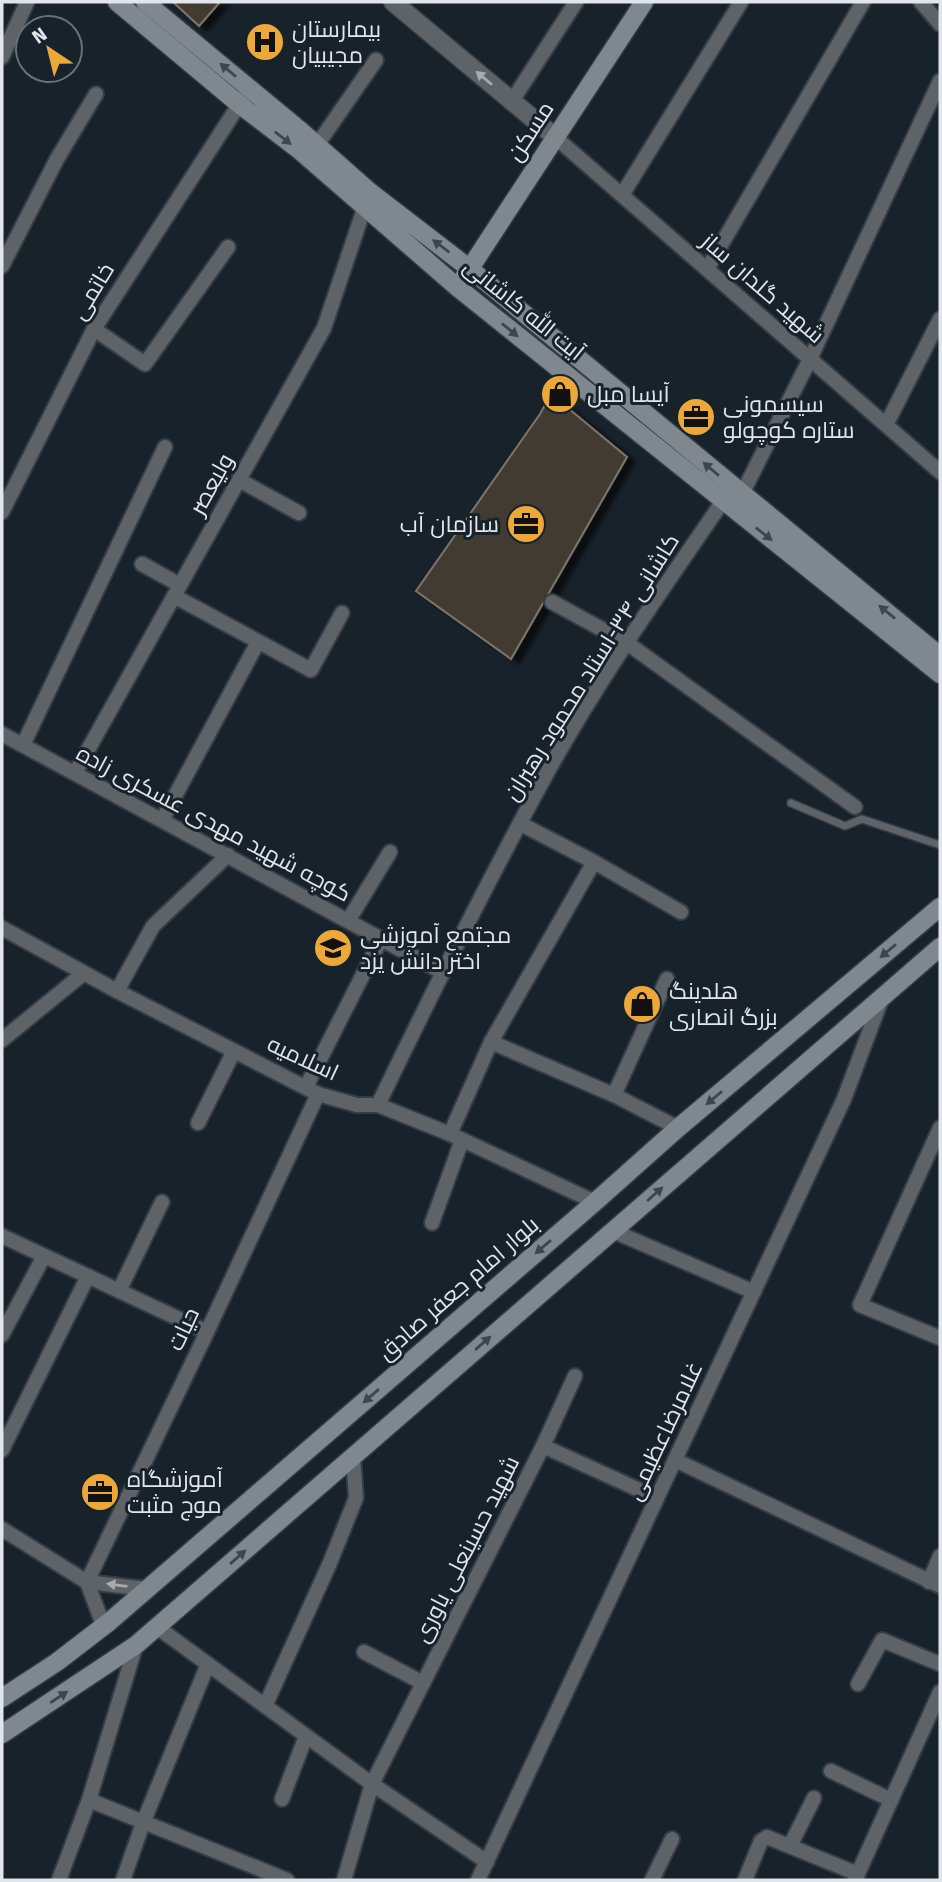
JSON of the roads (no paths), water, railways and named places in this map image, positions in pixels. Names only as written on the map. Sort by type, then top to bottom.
[{"type":"main road","name":"آیت الله کاشانی","points":[[117,2],[239,104],[298,149],[457,287],[723,501],[937,665]]},
{"type":"main road","name":"آیت الله کاشانی","points":[[145,2],[370,192],[470,269],[742,494],[937,665]]},
{"type":"main road","name":"مسکن","points":[[457,287],[644,2]]},
{"type":"main road","points":[[937,665],[940,685]]},
{"type":"main road","name":"بلوار امام جعفر صادق","points":[[2,1698],[57,1662],[104,1626],[678,1128],[940,907]]},
{"type":"main road","points":[[2,1734],[136,1645],[940,947]]},
{"type":"main road","points":[[430,1345],[429,1351],[442,1364],[460,1363]]},
{"type":"main road","points":[[402,1369],[418,1369],[423,1376],[425,1384],[419,1399]]},
{"type":"street","points":[[2,57],[27,2]]},
{"type":"street","points":[[393,2],[411,8],[555,137]]},
{"type":"street","points":[[512,101],[576,2]]},
{"type":"street","points":[[622,195],[741,2]]},
{"type":"street","points":[[707,269],[863,2]]},
{"type":"street","points":[[921,2],[939,20]]},
{"type":"street","points":[[317,145],[376,60]]},
{"type":"street","points":[[742,494],[810,359],[940,81]]},
{"type":"street","name":"خاتمی","points":[[2,512],[94,329],[251,89]]},
{"type":"street","points":[[2,266],[57,159],[96,94]]},
{"type":"street","name":"شهید گلدان ساز","points":[[555,137],[940,472]]},
{"type":"street","name":"ولیعصر","points":[[75,773],[324,328],[365,206]]},
{"type":"street","points":[[94,329],[145,364],[228,247]]},
{"type":"street","points":[[886,425],[940,319]]},
{"type":"street","points":[[23,746],[165,447]]},
{"type":"street","points":[[239,480],[299,513]]},
{"type":"street","name":"کاشانی ۳۴-استاد محمود رهبران","points":[[378,1105],[442,972],[547,773],[627,643],[723,501]]},
{"type":"street","points":[[142,564],[177,591],[258,642],[311,670],[342,613]]},
{"type":"street","points":[[552,602],[627,643],[855,807]]},
{"type":"street","points":[[162,820],[258,642]]},
{"type":"street","name":"کوچه شهید مهدی عسکری زاده","points":[[2,734],[442,972]]},
{"type":"street","points":[[521,824],[681,912]]},
{"type":"street","points":[[348,921],[390,852]]},
{"type":"street","points":[[117,991],[153,926],[228,855]]},
{"type":"street","points":[[432,1223],[456,1137],[491,1042],[594,862]]},
{"type":"street","name":"اسلامیه","points":[[2,928],[117,991],[312,1091],[357,1105],[378,1105],[456,1137],[595,1202]]},
{"type":"street","name":"حیات","points":[[87,1582],[207,1332],[381,939]]},
{"type":"street","points":[[2,1040],[84,973]]},
{"type":"street","points":[[614,1095],[667,979]]},
{"type":"street","name":"غلامرضاعظیمی","points":[[478,1880],[844,1099],[882,997]]},
{"type":"street","points":[[491,1042],[614,1095],[678,1128]]},
{"type":"street","points":[[198,1123],[234,1051]]},
{"type":"street","points":[[940,1128],[860,1305],[940,1338]]},
{"type":"street","points":[[119,1291],[162,1202]]},
{"type":"street","points":[[613,1231],[754,1292]]},
{"type":"street","points":[[2,1236],[207,1332]]},
{"type":"street","points":[[2,1335],[44,1256]]},
{"type":"street","points":[[2,1450],[88,1276]]},
{"type":"street","points":[[544,1446],[575,1376]]},
{"type":"street","name":"شهید حسینعلی یاوری","points":[[344,1880],[372,1784],[544,1446],[657,1497]]},
{"type":"street","points":[[265,1706],[356,1499],[353,1456]]},
{"type":"street","points":[[675,1460],[935,1584],[940,1556]]},
{"type":"street","points":[[2,1529],[87,1582],[147,1589]]},
{"type":"street","points":[[87,1582],[104,1626]]},
{"type":"street","points":[[157,1627],[372,1784],[487,1862]]},
{"type":"street","points":[[858,1684],[882,1640],[940,1664]]},
{"type":"street","points":[[58,1880],[89,1800],[136,1645]]},
{"type":"street","points":[[364,1652],[423,1683]]},
{"type":"street","points":[[123,1880],[142,1823],[208,1664]]},
{"type":"street","points":[[745,1880],[767,1837],[856,1877],[940,1692]]},
{"type":"street","points":[[282,1799],[306,1736]]},
{"type":"street","points":[[831,1771],[891,1800]]},
{"type":"street","points":[[790,1846],[814,1798]]},
{"type":"street","points":[[89,1800],[287,1880]]},
{"type":"street","points":[[652,1880],[672,1839]]},
{"type":"lane","points":[[791,803],[845,826],[862,819],[940,845]]},
{"type":"place","name":"بیمارستان مجیبیان","points":[[265,42]]},
{"type":"place","name":"آیسا مبل","points":[[560,394]]},
{"type":"place","name":"سیسمونی ستاره کوچولو","points":[[696,417]]},
{"type":"place","name":"سازمان آب","points":[[526,524]]},
{"type":"place","name":"مجتمع آموزشی اختر دانش یزد","points":[[333,948]]},
{"type":"place","name":"هلدینگ بزرگ انصاری","points":[[642,1004]]},
{"type":"place","name":"آموزشگاه موج مثبت","points":[[100,1492]]}]
